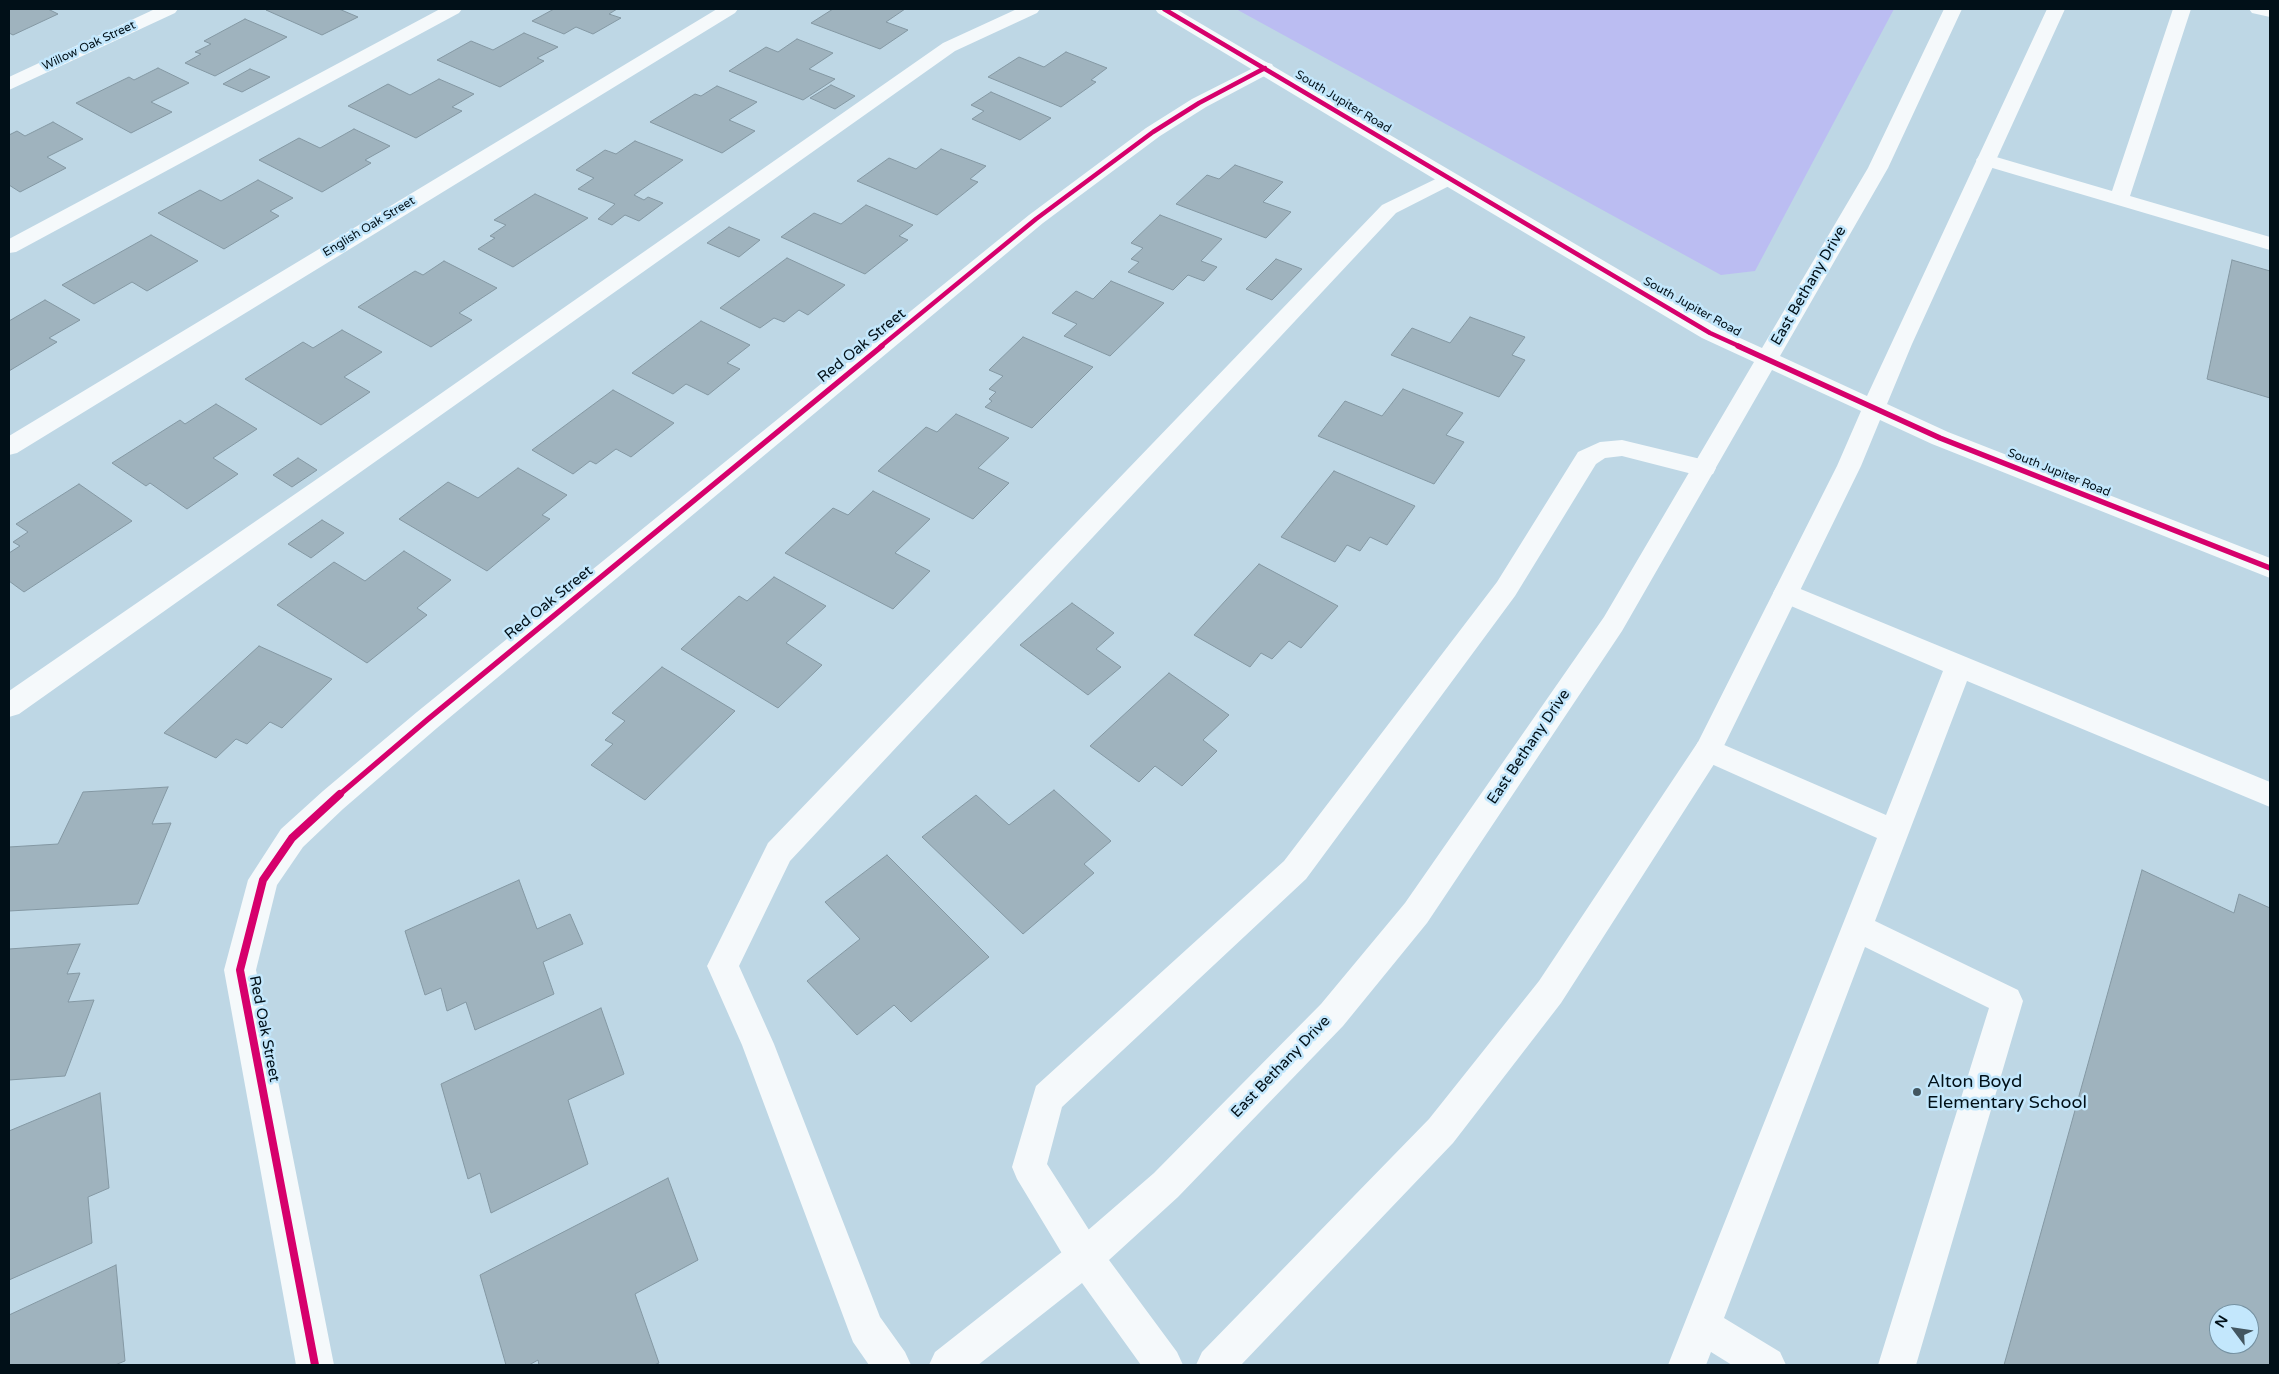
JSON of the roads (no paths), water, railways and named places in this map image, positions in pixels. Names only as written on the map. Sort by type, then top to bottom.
[{"type":"street","name":"Willow Oak Street","points":[[9,84],[169,9]]},
{"type":"street","points":[[9,247],[453,9]]},
{"type":"street","name":"English Oak Street","points":[[9,447],[729,9]]},
{"type":"street","points":[[9,706],[949,47],[1031,9]]},
{"type":"street","name":"South Jupiter Road","points":[[1164,9],[1710,333],[1940,438],[2270,568]]},
{"type":"street","name":"East Bethany Drive","points":[[948,1365],[1085,1257],[1166,1185],[1332,1015],[1416,913],[1613,624],[1878,168],[1953,9]]},
{"type":"street","points":[[1215,1365],[1441,1131],[1550,992],[1708,750],[1849,466],[1901,344],[2056,9]]},
{"type":"street","points":[[2119,199],[2182,9]]},
{"type":"street","points":[[2258,9],[2270,12]]},
{"type":"street","name":"Red Oak Street","points":[[315,1365],[240,970],[263,880],[292,838],[333,800],[427,720],[1036,219],[1153,132],[1198,103],[1264,68]]},
{"type":"street","points":[[1986,160],[2270,244]]},
{"type":"street","points":[[892,1365],[866,1329],[758,1044],[723,966],[779,852],[1390,210],[1448,179]]},
{"type":"street","points":[[1164,1365],[1085,1257],[1029,1166],[1048,1098],[1295,870],[1506,589],[1587,458],[1600,450],[1622,448],[1704,468]]},
{"type":"street","points":[[1786,593],[2270,795]]},
{"type":"street","points":[[1687,1365],[1958,666]]},
{"type":"street","points":[[1708,750],[1894,832]]},
{"type":"street","points":[[1857,927],[2007,1001],[1897,1365]]},
{"type":"street","points":[[1702,1326],[1767,1365]]},
{"type":"place","name":"Alton Boyd Elementary School","points":[[1917,1092]]}]
